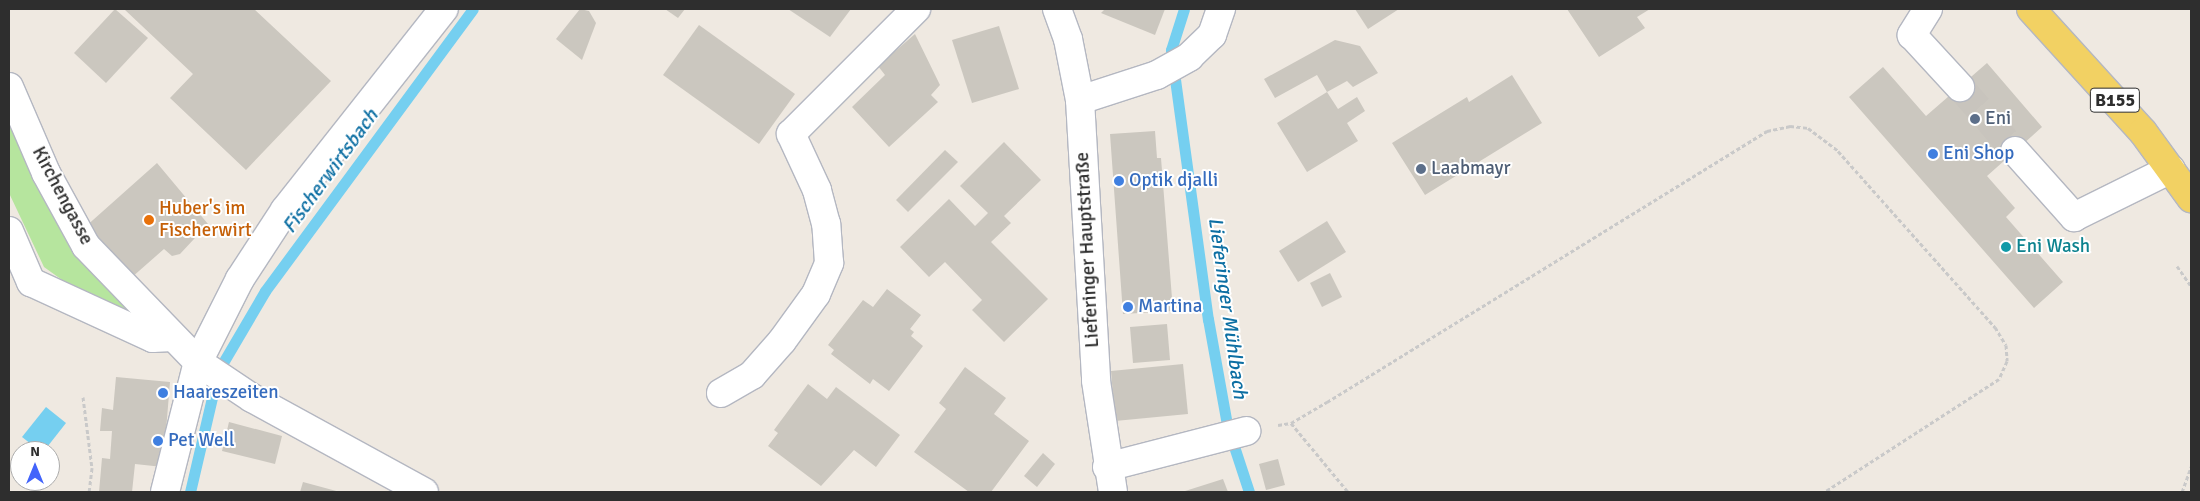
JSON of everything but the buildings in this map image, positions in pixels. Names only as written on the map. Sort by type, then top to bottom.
[{"type":"main road","name":"B155","points":[[2031,9],[2137,124],[2191,198]]},
{"type":"street","points":[[165,492],[198,362],[240,279],[286,210],[444,9]]},
{"type":"street","points":[[721,393],[752,375],[782,341],[816,294],[829,263],[826,224],[817,190],[791,134],[916,9]]},
{"type":"street","name":"Lieferinger Hauptstraße","points":[[1057,9],[1068,39],[1080,100],[1096,381],[1110,480]]},
{"type":"street","points":[[1080,100],[1157,75],[1189,57],[1212,35],[1221,9]]},
{"type":"street","points":[[1928,9],[1912,35],[1960,87]]},
{"type":"street","name":"Kirchengasse","points":[[9,87],[46,173],[86,246],[172,337],[198,362],[252,398],[424,492]]},
{"type":"street","points":[[2016,151],[2074,217],[2171,169]]},
{"type":"street","points":[[9,231],[31,282],[152,338],[172,337]]},
{"type":"street","points":[[1110,480],[1216,437],[1246,431]]},
{"type":"path","points":[[1348,492],[1291,423],[1767,131],[1790,126],[1808,128],[1838,151],[1996,327],[2006,346],[2007,361],[1999,379],[1824,492]]},
{"type":"path","points":[[2177,266],[2191,286]]},
{"type":"path","points":[[83,397],[92,468],[89,492]]},
{"type":"path","points":[[2182,492],[2191,468]]},
{"type":"green space","points":[[9,117],[92,271],[140,322],[90,300],[44,267],[9,193]]},
{"type":"water","points":[[46,407],[66,423],[52,441],[27,441],[22,437]]},
{"type":"waterway","name":"Fischerwirtsbach","points":[[224,361],[265,291],[473,9]]},
{"type":"waterway","name":"Lieferinger Mühlbach","points":[[1184,9],[1171,50],[1208,319],[1227,425],[1249,492]]},
{"type":"waterway","name":"Fischerwirtsbach","points":[[190,492],[213,393]]},
{"type":"tunnel","points":[[1960,87],[2015,151]]},
{"type":"place","name":"Eni","points":[[1975,119]]},
{"type":"place","name":"Eni Shop","points":[[1933,154]]},
{"type":"place","name":"Laabmayr","points":[[1421,169]]},
{"type":"place","name":"Optik djalli","points":[[1119,181]]},
{"type":"place","name":"Huber's im Fischerwirt","points":[[149,220]]},
{"type":"place","name":"Eni Wash","points":[[2006,247]]},
{"type":"place","name":"Martina","points":[[1128,307]]},
{"type":"place","name":"Haareszeiten","points":[[163,393]]},
{"type":"place","name":"Pet Well","points":[[158,441]]}]
